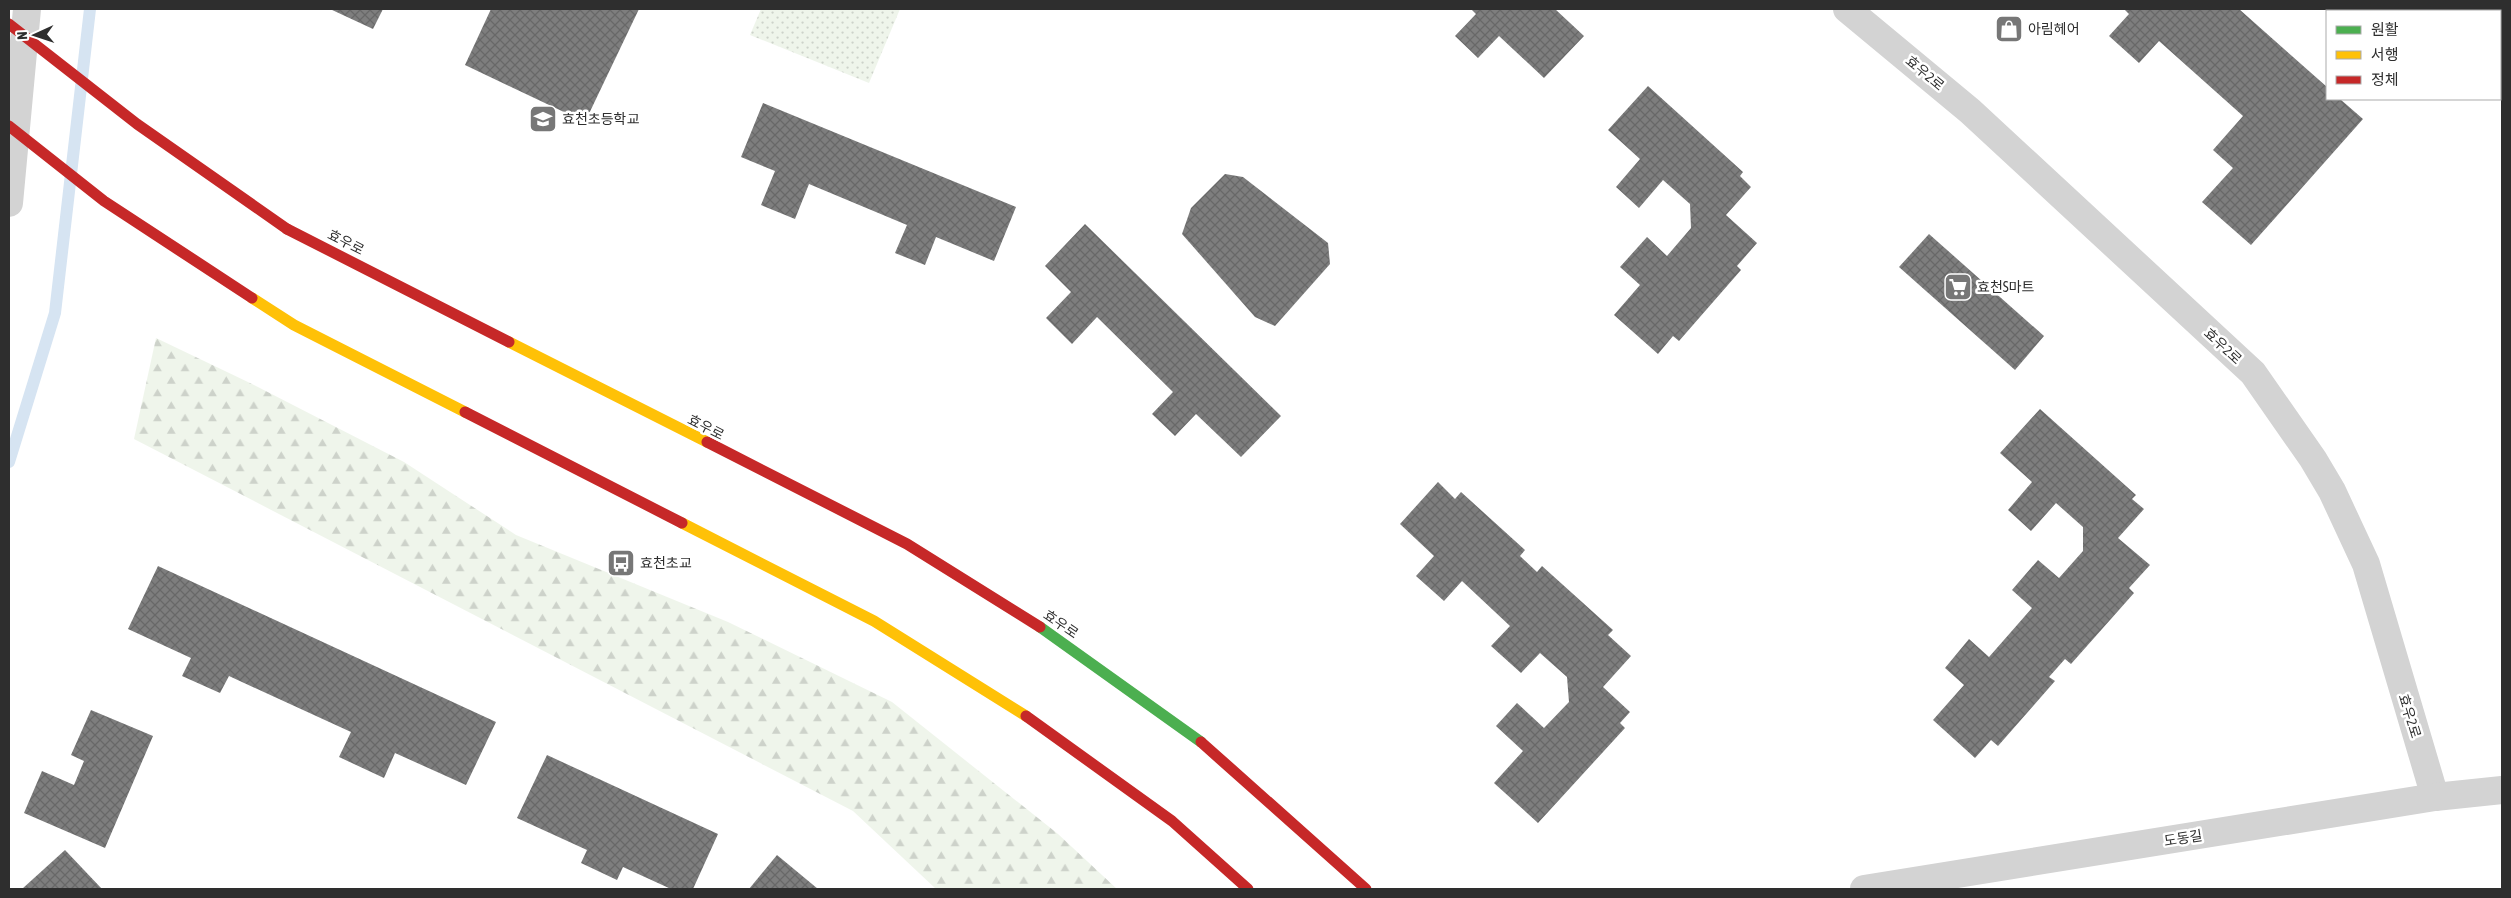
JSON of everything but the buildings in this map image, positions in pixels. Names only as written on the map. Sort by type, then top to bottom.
[{"type":"main road","name":"효우로","points":[[9,24],[136,124],[288,229],[907,544],[1049,633],[1204,744],[1366,889]]},
{"type":"main road","points":[[9,126],[104,201],[294,325],[874,622],[1017,709],[1172,821],[1248,889]]},
{"type":"street","points":[[9,204],[27,9]]},
{"type":"street","name":"효우2로","points":[[1847,9],[1970,111],[2252,373],[2314,459],[2332,490],[2366,564],[2435,797]]},
{"type":"street","name":"도동길","points":[[1864,889],[2435,797],[2502,790]]},
{"type":"green space","points":[[761,9],[900,9],[869,83],[750,35]]},
{"type":"green space","points":[[156,338],[250,383],[404,462],[516,535],[728,622],[892,702],[1058,834],[1117,889],[936,889],[853,811],[134,439]]},
{"type":"waterway","points":[[9,462],[55,313],[90,9]]},
{"type":"traffic: fast","points":[[1040,627],[1201,742]]},
{"type":"traffic: slow","points":[[252,298],[294,325],[465,412]]},
{"type":"traffic: slow","points":[[509,342],[707,442]]},
{"type":"traffic: slow","points":[[682,523],[874,621],[1026,716]]},
{"type":"traffic: jam","points":[[9,24],[137,124],[287,229]]},
{"type":"traffic: jam","points":[[9,126],[104,201],[252,298]]},
{"type":"traffic: jam","points":[[287,229],[509,342]]},
{"type":"traffic: jam","points":[[465,412],[682,523]]},
{"type":"traffic: jam","points":[[707,442],[907,544],[1040,627]]},
{"type":"traffic: jam","points":[[1026,716],[1172,821],[1248,889]]},
{"type":"traffic: jam","points":[[1201,742],[1366,889]]},
{"type":"place","name":"아림헤어","points":[[2009,29]]},
{"type":"place","name":"효천초등학교","points":[[543,119]]},
{"type":"place","name":"효천S마트","points":[[1958,287]]},
{"type":"place","name":"효천초교","points":[[621,563]]}]
